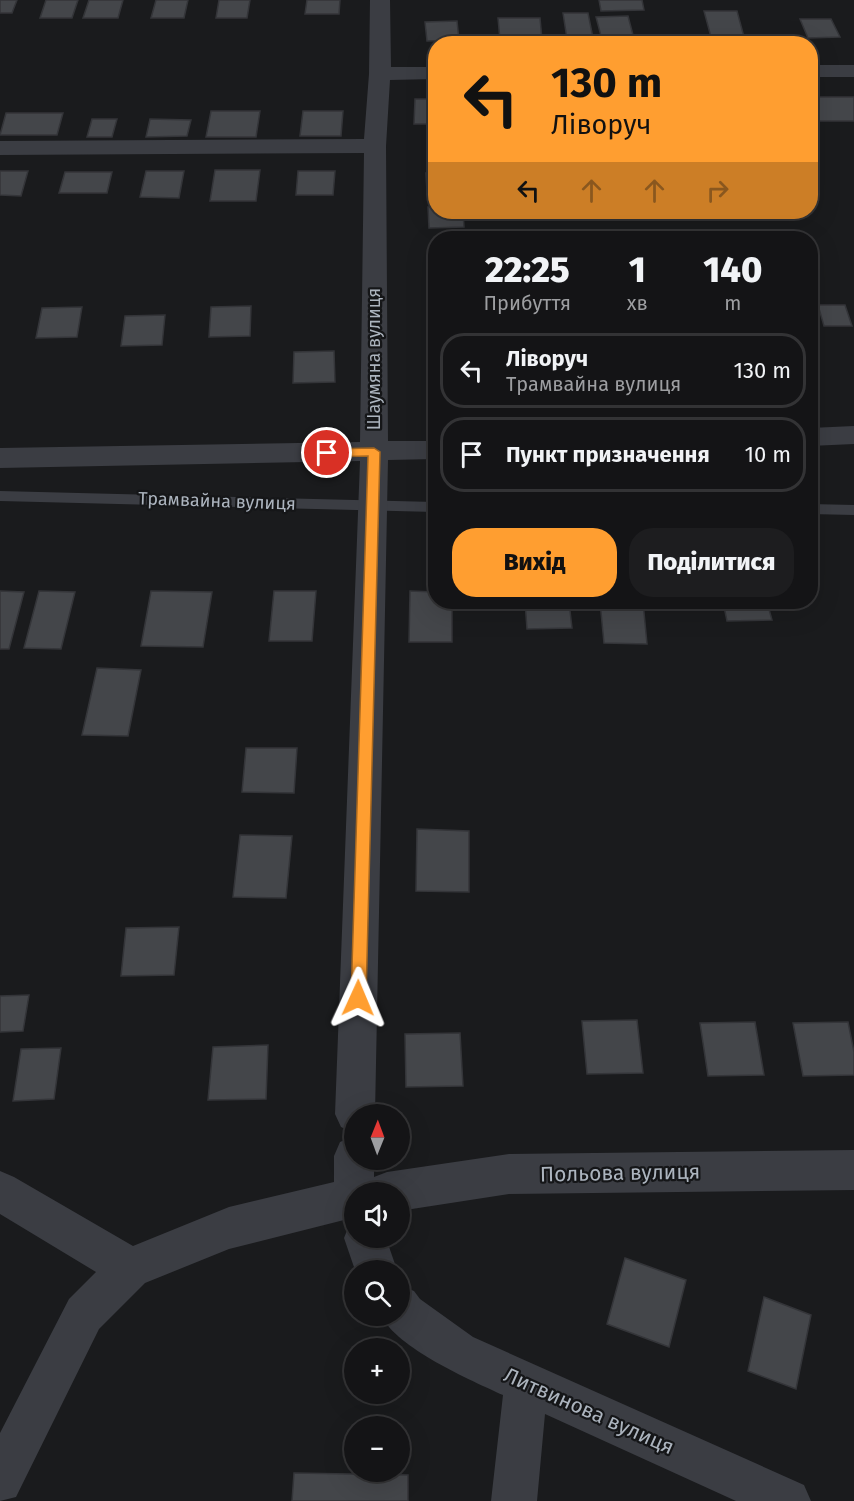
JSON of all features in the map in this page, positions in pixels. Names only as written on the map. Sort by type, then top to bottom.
[{"type":"street","name":"Шаумяна вулиця","points":[[355,1104],[374,452],[375,146],[380,74],[380,0]]},
{"type":"street","points":[[818,71],[854,70]]},
{"type":"street","points":[[380,74],[428,73]]},
{"type":"street","points":[[0,148],[375,146]]},
{"type":"street","points":[[818,437],[854,435]]},
{"type":"street","points":[[0,458],[428,450]]},
{"type":"street","name":"Польова вулиця","points":[[410,1189],[509,1174],[854,1170]]},
{"type":"street","points":[[0,1191],[130,1268]]},
{"type":"street","points":[[0,1481],[84,1314],[130,1268],[229,1228],[344,1201]]},
{"type":"street","name":"Литвинова вулиця","points":[[410,1318],[458,1352],[788,1501]]},
{"type":"street","points":[[514,1501],[526,1383]]},
{"type":"lane","name":"Трамвайна вулиця","points":[[0,496],[428,507]]},
{"type":"lane","points":[[818,510],[854,510]]},
{"type":"building","points":[[0,0],[17,0],[12,13],[0,13]]},
{"type":"building","points":[[46,0],[78,0],[72,18],[40,18]]},
{"type":"building","points":[[89,0],[123,0],[118,18],[83,18]]},
{"type":"building","points":[[156,0],[188,0],[184,18],[151,18]]},
{"type":"building","points":[[219,0],[250,0],[247,18],[216,18]]},
{"type":"building","points":[[307,0],[340,0],[339,14],[305,14]]},
{"type":"building","points":[[599,0],[642,0],[644,10],[601,11]]},
{"type":"building","points":[[704,11],[737,11],[744,36],[711,36]]},
{"type":"building","points":[[563,13],[588,13],[593,36],[567,36]]},
{"type":"building","points":[[628,16],[633,35],[601,36],[596,17]]},
{"type":"building","points":[[498,18],[540,18],[542,36],[500,36]]},
{"type":"building","points":[[800,19],[831,19],[840,37],[818,38],[807,36]]},
{"type":"building","points":[[457,21],[459,36],[428,36],[427,41],[425,22]]},
{"type":"building","points":[[818,97],[854,97],[854,121],[819,121]]},
{"type":"building","points":[[415,99],[428,99],[428,124],[414,124]]},
{"type":"building","points":[[211,111],[260,111],[256,137],[206,137]]},
{"type":"building","points":[[303,111],[343,111],[341,136],[300,136]]},
{"type":"building","points":[[6,113],[63,113],[57,135],[0,135]]},
{"type":"building","points":[[92,119],[117,119],[112,137],[87,137]]},
{"type":"building","points":[[150,119],[191,120],[187,136],[146,137]]},
{"type":"building","points":[[215,170],[260,170],[256,201],[210,201]]},
{"type":"building","points":[[0,171],[28,171],[21,196],[0,195]]},
{"type":"building","points":[[146,171],[184,171],[179,198],[140,197]]},
{"type":"building","points":[[298,171],[335,171],[333,195],[296,195]]},
{"type":"building","points":[[65,172],[112,172],[107,193],[59,193]]},
{"type":"building","points":[[426,173],[428,173],[428,192]]},
{"type":"building","points":[[429,219],[463,219],[464,227],[429,228]]},
{"type":"building","points":[[818,305],[845,305],[852,326],[824,326]]},
{"type":"building","points":[[251,306],[250,336],[209,337],[211,307]]},
{"type":"building","points":[[82,307],[77,337],[36,338],[42,308]]},
{"type":"building","points":[[165,315],[162,345],[121,346],[125,316]]},
{"type":"building","points":[[334,351],[335,382],[293,383],[294,352]]},
{"type":"building","points":[[0,591],[24,592],[9,649],[0,649]]},
{"type":"building","points":[[39,591],[75,592],[61,649],[24,648]]},
{"type":"building","points":[[151,591],[212,592],[203,647],[141,646]]},
{"type":"building","points":[[274,591],[316,591],[312,641],[269,641]]},
{"type":"building","points":[[410,591],[428,592],[428,609],[452,609],[452,642],[409,642]]},
{"type":"building","points":[[526,609],[570,609],[572,628],[527,629]]},
{"type":"building","points":[[601,609],[644,609],[647,644],[604,643]]},
{"type":"building","points":[[724,609],[769,609],[772,620],[727,621]]},
{"type":"building","points":[[97,668],[141,670],[128,736],[82,735]]},
{"type":"building","points":[[246,748],[297,748],[294,793],[242,792]]},
{"type":"building","points":[[417,829],[469,831],[469,892],[416,891]]},
{"type":"building","points":[[240,835],[292,836],[286,898],[233,897]]},
{"type":"building","points":[[179,927],[174,975],[121,976],[126,928]]},
{"type":"building","points":[[29,995],[23,1031],[0,1032],[0,996]]},
{"type":"building","points":[[637,1020],[643,1073],[587,1074],[582,1021]]},
{"type":"building","points":[[755,1022],[764,1075],[708,1076],[700,1023]]},
{"type":"building","points":[[848,1022],[854,1052],[854,1075],[803,1076],[793,1023]]},
{"type":"building","points":[[460,1033],[463,1086],[406,1087],[405,1034]]},
{"type":"building","points":[[268,1045],[266,1099],[208,1100],[213,1047]]},
{"type":"building","points":[[61,1048],[54,1099],[13,1101],[21,1049]]},
{"type":"building","points":[[625,1258],[686,1280],[669,1347],[607,1324]]},
{"type":"building","points":[[764,1297],[811,1315],[796,1389],[748,1371]]},
{"type":"building","points":[[294,1473],[344,1474],[344,1482],[408,1482],[408,1501],[292,1501]]},
{"type":"route","points":[[327,453],[374,452],[358,998]]}]
